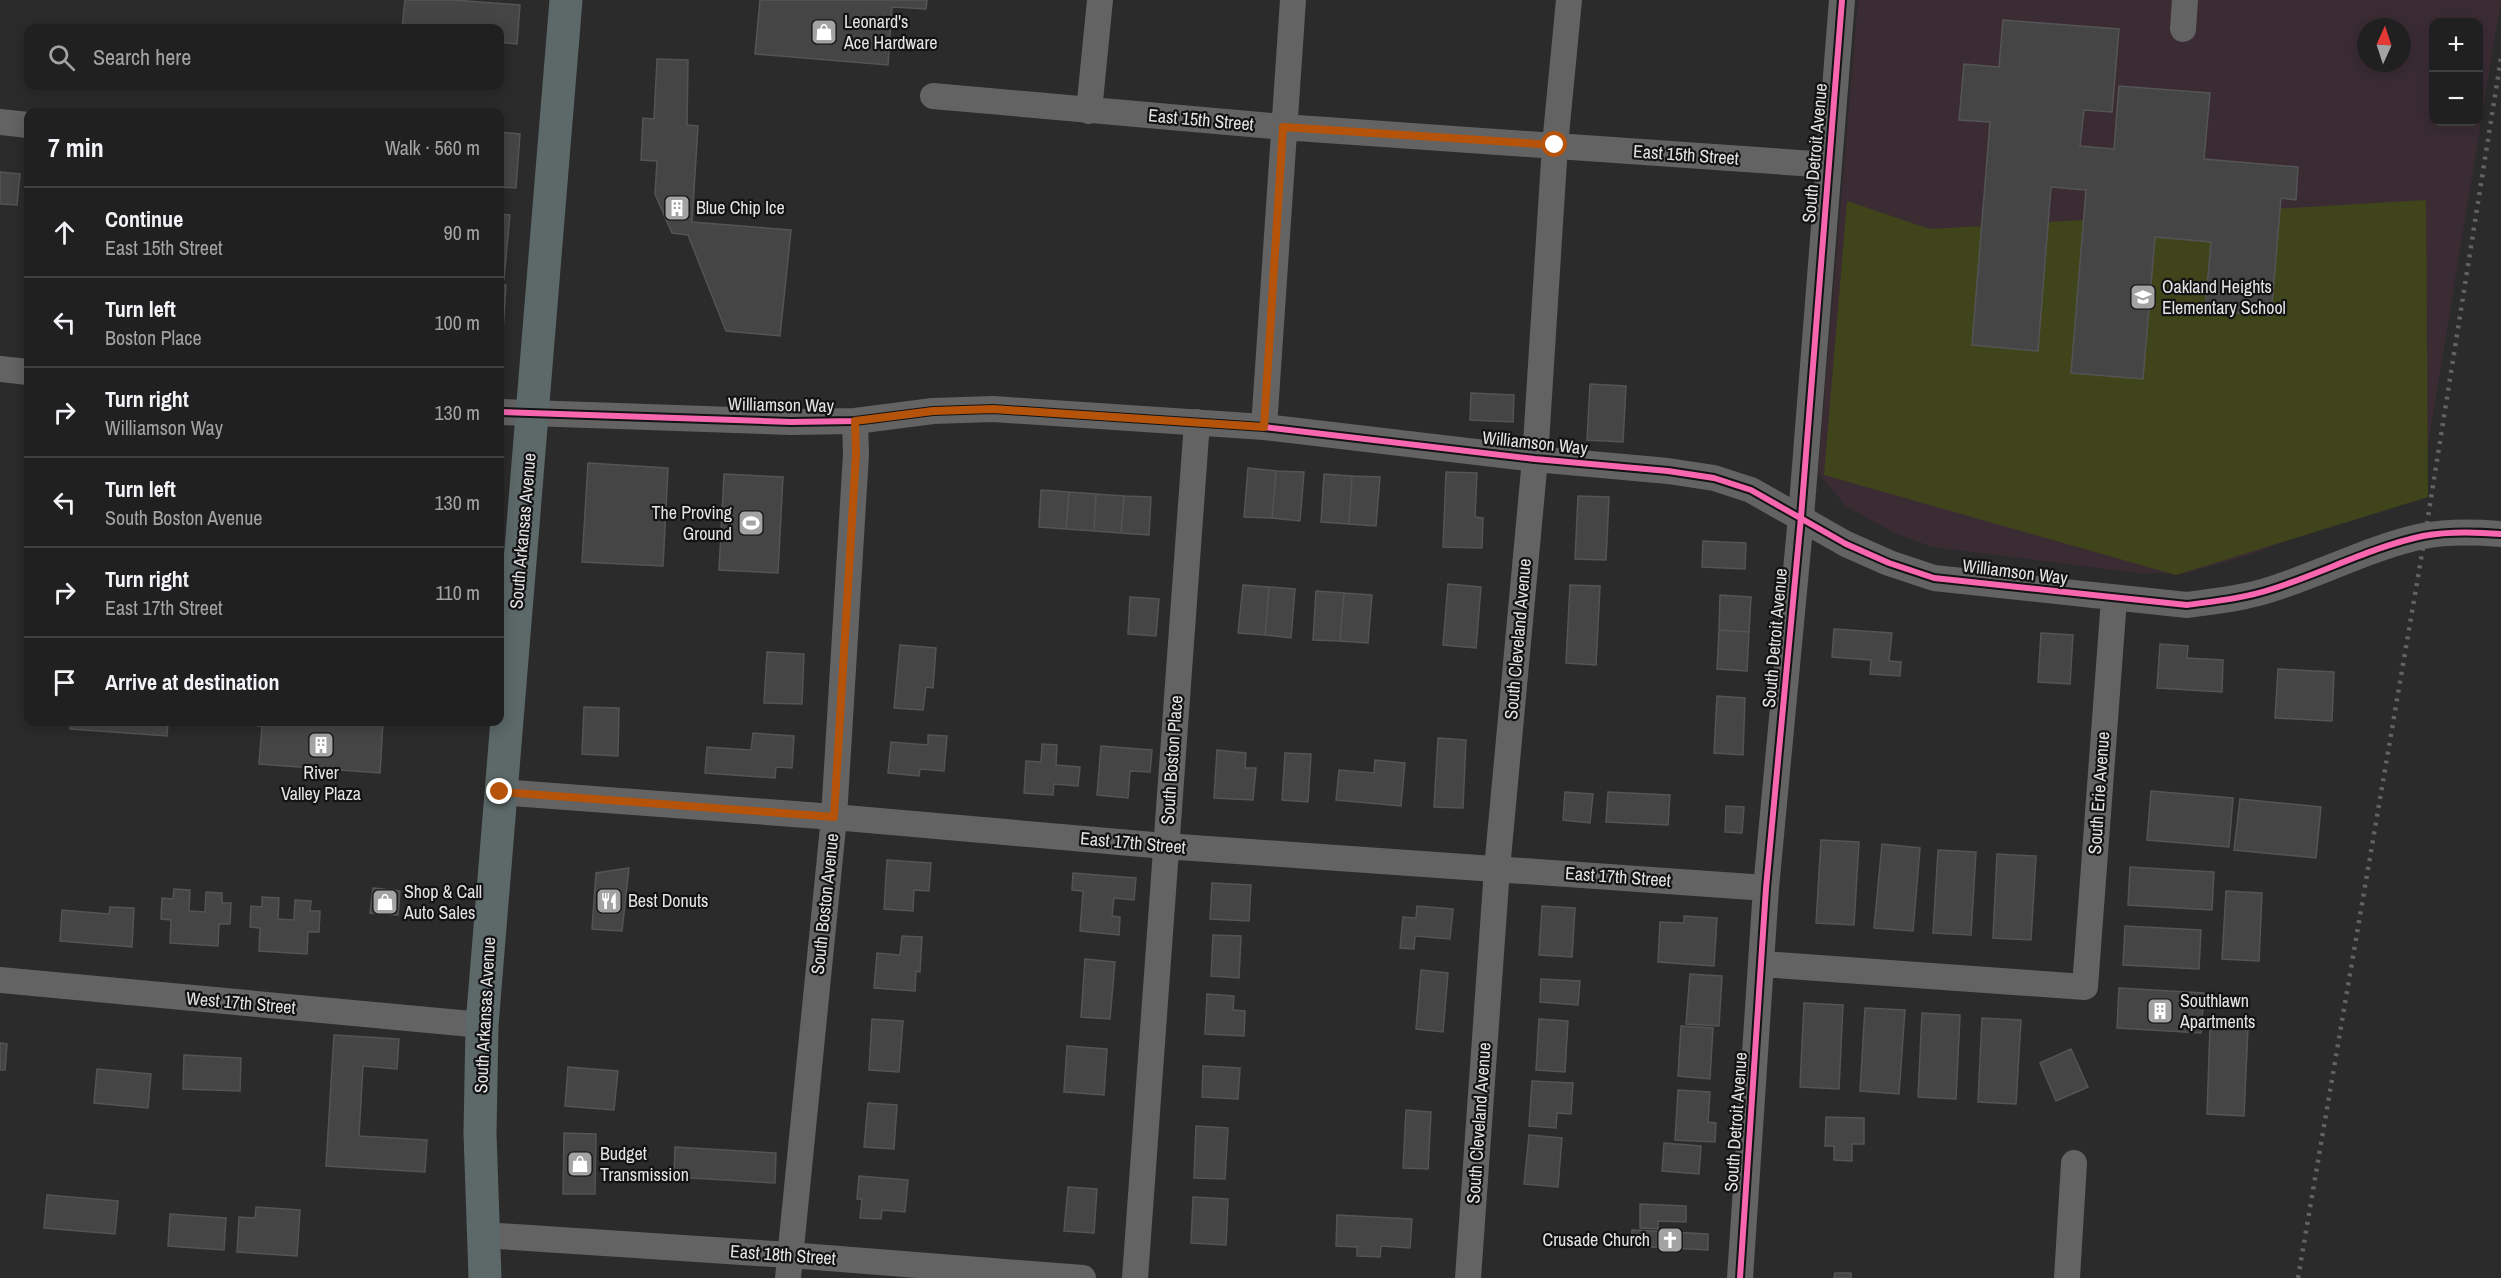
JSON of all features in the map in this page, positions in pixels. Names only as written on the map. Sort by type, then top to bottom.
[{"type":"highway","name":"South Arkansas Avenue","points":[[485,1278],[480,1133],[482,1025],[566,0]]},
{"type":"street","points":[[1089,111],[1100,0]]},
{"type":"street","points":[[1264,427],[1293,0]]},
{"type":"street","name":"South Cleveland Avenue","points":[[1468,1278],[1497,869],[1535,459],[1555,145],[1569,0]]},
{"type":"street","name":"South Detroit Avenue","points":[[1740,1278],[1766,888],[1801,517],[1842,0]]},
{"type":"street","points":[[2182,29],[2185,0]]},
{"type":"street","name":"East 15th Street","points":[[933,96],[1283,127],[1829,165]]},
{"type":"street","points":[[0,122],[24,125]]},
{"type":"street","points":[[0,369],[24,372]]},
{"type":"street","name":"Williamson Way","points":[[504,412],[791,422],[855,421],[933,411],[993,409],[1264,427],[1535,459],[1668,471],[1714,478],[1751,490],[1846,544],[1934,578],[2187,605],[2227,600],[2270,590],[2393,544],[2425,536],[2461,532],[2501,534]]},
{"type":"street","name":"South Boston Avenue","points":[[788,1266],[834,817],[856,454],[855,421]]},
{"type":"street","name":"South Boston Place","points":[[1135,1278],[1197,422]]},
{"type":"street","name":"South Erie Avenue","points":[[1762,964],[2085,987],[2114,599]]},
{"type":"street","name":"East 17th Street","points":[[500,792],[834,817],[1165,846],[1766,888]]},
{"type":"street","name":"West 17th Street","points":[[0,980],[482,1025]]},
{"type":"street","points":[[2067,1278],[2074,1163]]},
{"type":"street","name":"East 18th Street","points":[[483,1235],[788,1266],[1083,1278]]},
{"type":"shaded area","name":"Oakland Heights Elementary School","points":[[1858,0],[2501,0],[2483,110],[2483,18],[2429,18],[2429,126],[2480,126],[2420,493],[2355,513],[2256,553],[2187,573],[2138,573],[1933,547],[1896,534],[1846,506],[1818,473]]},
{"type":"green space","points":[[2426,200],[2428,497],[2176,575],[1824,475],[1847,201],[1930,229]]},
{"type":"building","points":[[405,0],[454,0],[520,5],[517,44],[504,42],[504,24],[402,24]]},
{"type":"building","name":"Leonard's Ace Hardware","points":[[760,0],[927,0],[926,9],[892,7],[888,65],[755,54]]},
{"type":"building","name":"Oakland Heights Elementary School","points":[[2003,20],[2119,29],[2112,112],[2084,110],[2080,146],[2114,149],[2119,86],[2210,93],[2204,159],[2298,167],[2296,200],[2281,198],[2271,316],[2205,310],[2211,242],[2155,237],[2143,379],[2071,373],[2086,190],[2051,187],[2038,351],[1972,345],[1990,122],[1959,120],[1964,64],[1999,67]]},
{"type":"building","name":"Blue Chip Ice","points":[[657,59],[688,60],[687,125],[698,126],[692,222],[791,230],[780,336],[726,331],[688,235],[672,233],[655,194],[657,161],[641,160],[643,118],[654,119]]},
{"type":"building","points":[[504,132],[520,134],[516,188],[504,187]]},
{"type":"building","points":[[0,172],[20,174],[17,205],[0,204]]},
{"type":"building","points":[[504,214],[510,215],[504,279]]},
{"type":"building","points":[[504,285],[506,285],[504,316]]},
{"type":"building","points":[[1590,384],[1626,386],[1623,442],[1587,440]]},
{"type":"building","points":[[1471,393],[1514,395],[1513,422],[1470,420]]},
{"type":"building","points":[[588,463],[668,468],[663,566],[582,562]]},
{"type":"building","points":[[1248,468],[1276,471],[1272,518],[1244,517]]},
{"type":"building","points":[[1276,471],[1304,472],[1300,521],[1272,518]]},
{"type":"building","points":[[1446,472],[1477,473],[1475,517],[1483,518],[1482,548],[1443,547]]},
{"type":"building","name":"The Proving Ground","points":[[724,474],[783,477],[778,573],[719,570]]},
{"type":"building","points":[[1324,474],[1352,476],[1349,524],[1321,522]]},
{"type":"building","points":[[1352,476],[1380,477],[1376,526],[1349,524]]},
{"type":"building","points":[[1041,490],[1069,492],[1066,529],[1039,527]]},
{"type":"building","points":[[1069,492],[1096,494],[1094,531],[1066,529]]},
{"type":"building","points":[[1096,494],[1124,496],[1121,533],[1094,531]]},
{"type":"building","points":[[1124,496],[1151,497],[1149,535],[1121,533]]},
{"type":"building","points":[[1578,496],[1609,497],[1606,560],[1575,559]]},
{"type":"building","points":[[1703,541],[1746,543],[1745,569],[1702,567]]},
{"type":"building","points":[[1448,584],[1481,587],[1476,648],[1443,645]]},
{"type":"building","points":[[1243,585],[1269,587],[1265,635],[1238,633]]},
{"type":"building","points":[[1570,585],[1600,586],[1596,665],[1566,663]]},
{"type":"building","points":[[1269,587],[1295,589],[1291,638],[1265,635]]},
{"type":"building","points":[[1316,591],[1344,593],[1340,641],[1313,640]]},
{"type":"building","points":[[1344,593],[1372,595],[1368,643],[1340,641]]},
{"type":"building","points":[[1720,595],[1751,597],[1749,632],[1719,630]]},
{"type":"building","points":[[1130,597],[1159,599],[1156,636],[1128,634]]},
{"type":"building","points":[[1834,629],[1892,633],[1889,661],[1901,662],[1900,676],[1870,674],[1871,660],[1832,657]]},
{"type":"building","points":[[1719,630],[1749,632],[1747,671],[1717,669]]},
{"type":"building","points":[[2041,633],[2073,635],[2070,684],[2038,682]]},
{"type":"building","points":[[2160,644],[2188,646],[2187,658],[2223,660],[2222,692],[2157,688]]},
{"type":"building","points":[[900,645],[936,648],[933,688],[926,687],[923,710],[894,708]]},
{"type":"building","points":[[767,652],[804,654],[802,704],[764,703]]},
{"type":"building","points":[[2278,669],[2334,672],[2332,721],[2275,718]]},
{"type":"building","points":[[1717,696],[1745,698],[1743,755],[1714,753]]},
{"type":"building","points":[[584,707],[619,708],[618,756],[582,754]]},
{"type":"building","points":[[70,726],[168,726],[167,736],[70,729]]},
{"type":"building","name":"River Valley Plaza","points":[[262,726],[383,726],[380,773],[259,764]]},
{"type":"building","points":[[753,733],[794,736],[792,768],[776,767],[775,778],[705,773],[707,747],[751,750]]},
{"type":"building","points":[[928,735],[947,736],[944,771],[920,769],[919,776],[888,773],[891,742],[928,745]]},
{"type":"building","points":[[1438,738],[1466,740],[1463,808],[1434,807]]},
{"type":"building","points":[[1042,744],[1057,745],[1056,765],[1080,767],[1078,786],[1054,784],[1053,795],[1024,793],[1026,761],[1041,762]]},
{"type":"building","points":[[1101,746],[1152,750],[1150,772],[1130,771],[1128,798],[1097,795]]},
{"type":"building","points":[[1217,750],[1246,753],[1245,768],[1256,768],[1253,800],[1214,798]]},
{"type":"building","points":[[1285,753],[1311,754],[1308,802],[1282,800]]},
{"type":"building","points":[[1375,760],[1405,763],[1401,806],[1336,800],[1339,770],[1374,773]]},
{"type":"building","points":[[2151,791],[2233,798],[2229,847],[2147,840]]},
{"type":"building","points":[[1565,792],[1593,794],[1590,823],[1563,820]]},
{"type":"building","points":[[1608,792],[1670,795],[1668,825],[1606,822]]},
{"type":"building","points":[[2240,799],[2321,807],[2316,858],[2234,850]]},
{"type":"building","points":[[1726,806],[1744,807],[1742,833],[1725,832]]},
{"type":"building","points":[[1821,840],[1859,842],[1854,925],[1816,923]]},
{"type":"building","points":[[1882,844],[1920,848],[1913,931],[1874,928]]},
{"type":"building","points":[[1938,850],[1976,852],[1971,935],[1933,933]]},
{"type":"building","points":[[1997,854],[2036,856],[2031,940],[1993,938]]},
{"type":"building","points":[[887,860],[931,863],[929,891],[914,890],[913,911],[884,909]]},
{"type":"building","points":[[2130,867],[2214,872],[2212,910],[2128,905]]},
{"type":"building","name":"Best Donuts","points":[[629,868],[622,931],[592,929],[596,873]]},
{"type":"building","points":[[1073,873],[1136,878],[1134,900],[1114,898],[1112,916],[1120,917],[1119,935],[1080,931],[1083,891],[1072,890]]},
{"type":"building","points":[[1212,883],[1251,885],[1249,921],[1210,919]]},
{"type":"building","name":"Shop & Call Auto Sales","points":[[373,888],[400,891],[398,915],[370,913]]},
{"type":"building","points":[[174,889],[190,890],[189,911],[205,912],[206,892],[222,893],[222,903],[231,903],[230,924],[219,924],[218,946],[170,943],[171,920],[161,919],[162,898],[173,899]]},
{"type":"building","name":"Southlawn Apartments","points":[[2226,891],[2262,893],[2259,961],[2222,959]]},
{"type":"building","points":[[262,897],[279,898],[278,919],[294,920],[295,900],[311,901],[310,911],[320,911],[319,932],[308,932],[307,954],[259,951],[260,928],[250,927],[251,906],[262,907]]},
{"type":"building","points":[[1417,906],[1453,909],[1450,939],[1415,936],[1414,949],[1400,948],[1403,917],[1416,918]]},
{"type":"building","points":[[1542,906],[1575,908],[1572,957],[1539,955]]},
{"type":"building","points":[[110,907],[134,908],[132,947],[60,941],[62,910],[109,914]]},
{"type":"building","points":[[1684,916],[1717,918],[1714,966],[1658,962],[1660,922],[1684,923]]},
{"type":"building","name":"Southlawn Apartments","points":[[2125,926],[2201,930],[2199,969],[2123,965]]},
{"type":"building","points":[[1213,935],[1241,936],[1239,978],[1211,976]]},
{"type":"building","points":[[902,936],[922,937],[920,972],[916,971],[915,991],[874,988],[877,953],[900,955]]},
{"type":"building","points":[[1085,959],[1115,962],[1110,1019],[1081,1017]]},
{"type":"building","points":[[1421,970],[1448,973],[1443,1032],[1416,1029]]},
{"type":"building","points":[[1690,974],[1722,976],[1719,1026],[1686,1024]]},
{"type":"building","points":[[1541,979],[1580,981],[1578,1005],[1540,1002]]},
{"type":"building","name":"Southlawn Apartments","points":[[2119,988],[2204,993],[2201,1033],[2117,1028]]},
{"type":"building","points":[[1207,994],[1234,996],[1233,1010],[1245,1011],[1244,1036],[1205,1034]]},
{"type":"building","points":[[1804,1003],[1843,1005],[1839,1089],[1800,1087]]},
{"type":"building","points":[[1865,1008],[1905,1010],[1899,1094],[1860,1091]]},
{"type":"building","points":[[1922,1013],[1960,1015],[1956,1099],[1918,1097]]},
{"type":"building","points":[[1982,1018],[2021,1020],[2016,1104],[1978,1102]]},
{"type":"building","points":[[872,1019],[903,1021],[899,1072],[869,1070]]},
{"type":"building","points":[[1539,1019],[1568,1021],[1565,1072],[1536,1070]]},
{"type":"building","points":[[1681,1026],[1713,1028],[1710,1079],[1678,1076]]},
{"type":"building","name":"Southlawn Apartments","points":[[2210,1027],[2248,1028],[2244,1116],[2207,1114]]},
{"type":"building","points":[[334,1035],[399,1039],[397,1069],[363,1066],[359,1136],[427,1140],[425,1172],[326,1166]]},
{"type":"building","points":[[0,1043],[7,1044],[5,1070],[0,1070]]},
{"type":"building","points":[[1067,1046],[1107,1049],[1104,1095],[1064,1092]]},
{"type":"building","points":[[2071,1049],[2088,1087],[2056,1101],[2040,1063]]},
{"type":"building","points":[[184,1055],[241,1058],[240,1091],[183,1089]]},
{"type":"building","points":[[1203,1066],[1240,1068],[1238,1099],[1202,1097]]},
{"type":"building","points":[[568,1067],[618,1071],[614,1110],[565,1106]]},
{"type":"building","points":[[97,1069],[151,1074],[148,1108],[94,1103]]},
{"type":"building","points":[[1532,1081],[1573,1083],[1571,1114],[1557,1113],[1556,1128],[1529,1126]]},
{"type":"building","points":[[1678,1090],[1710,1092],[1708,1122],[1716,1123],[1715,1142],[1675,1140]]},
{"type":"building","points":[[868,1103],[897,1105],[894,1149],[864,1147]]},
{"type":"building","points":[[1406,1110],[1431,1112],[1428,1169],[1403,1168]]},
{"type":"building","points":[[1826,1117],[1864,1118],[1864,1144],[1852,1144],[1852,1161],[1834,1160],[1834,1146],[1825,1146]]},
{"type":"building","points":[[1196,1126],[1228,1128],[1225,1179],[1194,1178]]},
{"type":"building","name":"Budget Transmission","points":[[564,1133],[596,1134],[595,1194],[563,1194]]},
{"type":"building","points":[[1529,1135],[1562,1138],[1558,1187],[1524,1184]]},
{"type":"building","points":[[1664,1143],[1701,1146],[1699,1174],[1662,1171]]},
{"type":"building","points":[[675,1147],[776,1153],[775,1183],[674,1177]]},
{"type":"building","points":[[859,1176],[908,1180],[905,1212],[882,1210],[881,1219],[860,1218],[862,1199],[857,1199]]},
{"type":"building","points":[[1068,1187],[1097,1189],[1094,1233],[1064,1231]]},
{"type":"building","points":[[47,1195],[118,1201],[115,1234],[44,1228]]},
{"type":"building","points":[[1193,1197],[1228,1199],[1226,1245],[1191,1243]]},
{"type":"building","points":[[1640,1204],[1686,1206],[1686,1222],[1658,1221],[1658,1229],[1640,1228]]},
{"type":"building","points":[[256,1207],[300,1210],[297,1256],[237,1252],[239,1217],[255,1218]]},
{"type":"building","points":[[170,1214],[226,1218],[224,1250],[168,1246]]},
{"type":"building","points":[[1337,1215],[1412,1219],[1410,1248],[1381,1246],[1380,1257],[1357,1256],[1357,1247],[1336,1246]]},
{"type":"building","name":"Crusade Church","points":[[1632,1230],[1708,1234],[1708,1250],[1631,1246]]},
{"type":"building","points":[[1835,1273],[1851,1273],[1851,1278],[1834,1278]]},
{"type":"railway","points":[[2298,1278],[2425,536],[2501,58]]},
{"type":"cycle path","points":[[1740,1278],[1766,888],[1801,517],[1842,0]]},
{"type":"cycle path","points":[[504,412],[791,422],[855,421],[933,411],[993,409],[1264,427],[1535,459],[1668,471],[1714,478],[1751,490],[1846,544],[1889,563],[1934,578],[2187,605],[2262,592],[2366,553],[2423,536],[2462,532],[2501,534]]},
{"type":"place","name":"Leonard's Ace Hardware","points":[[824,32]]},
{"type":"place","name":"Blue Chip Ice","points":[[677,208]]},
{"type":"place","name":"Oakland Heights Elementary School","points":[[2143,297]]},
{"type":"place","name":"The Proving Ground","points":[[751,523]]},
{"type":"place","name":"River Valley Plaza","points":[[321,745]]},
{"type":"place","name":"Best Donuts","points":[[609,901]]},
{"type":"place","name":"Shop & Call Auto Sales","points":[[385,902]]},
{"type":"place","name":"Southlawn Apartments","points":[[2160,1011]]},
{"type":"place","name":"Budget Transmission","points":[[580,1164]]},
{"type":"place","name":"Crusade Church","points":[[1670,1240]]},
{"type":"route","points":[[500,792],[834,817],[856,454],[855,421],[933,411],[993,409],[1264,427],[1283,127],[1555,145]]}]
